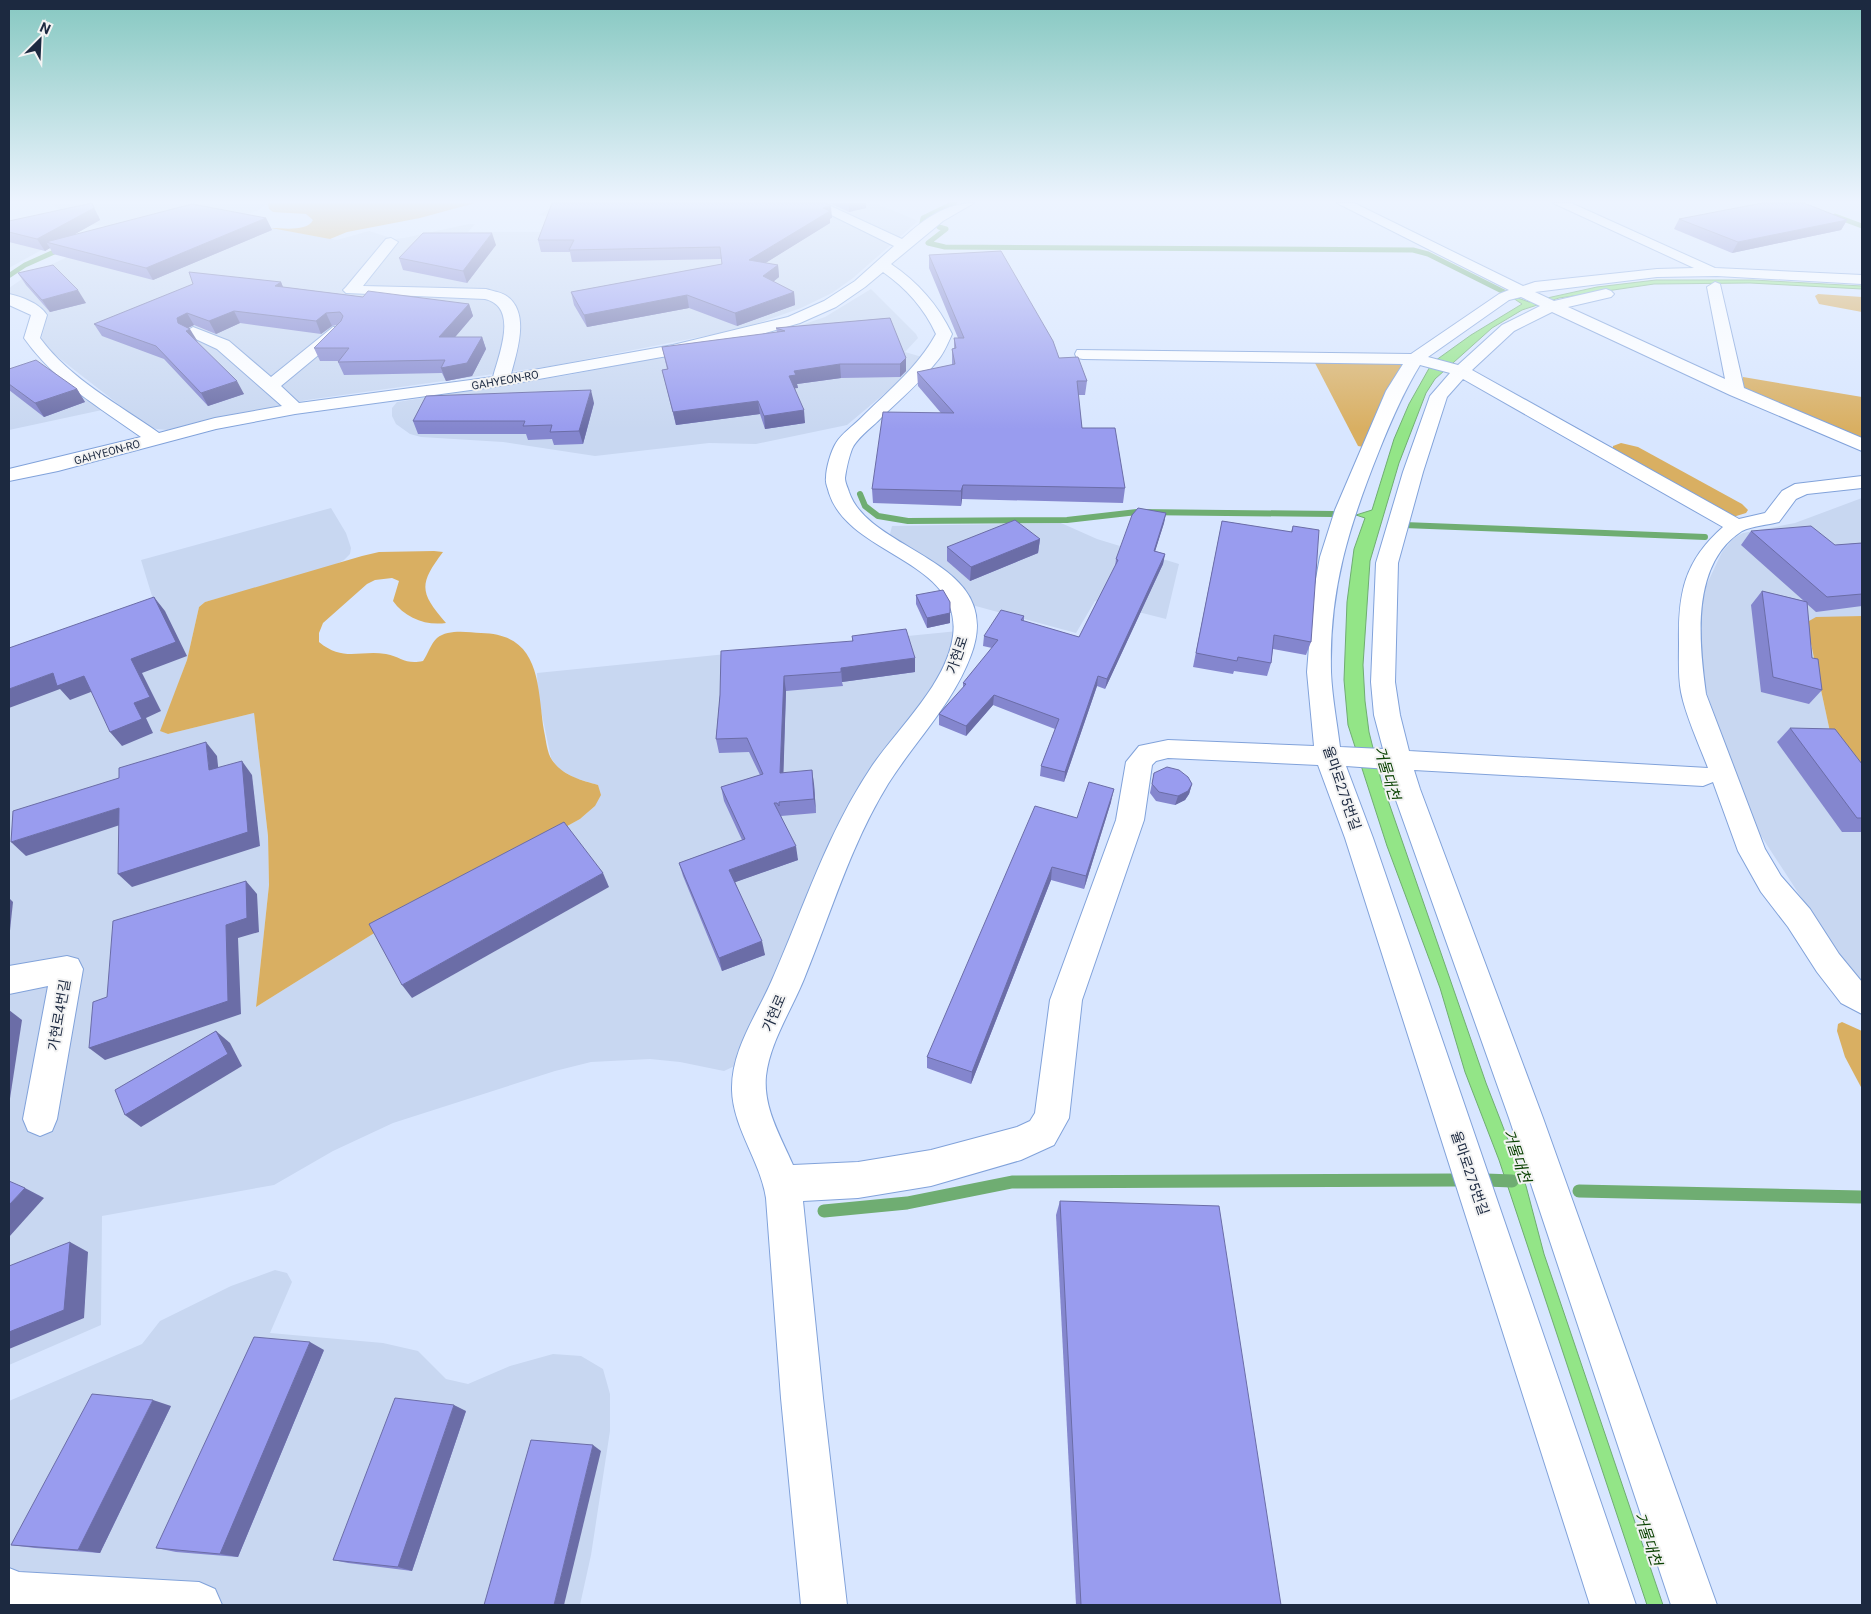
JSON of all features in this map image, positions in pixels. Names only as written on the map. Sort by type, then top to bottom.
[{"type":"street","points":[[361,278],[351,290],[486,294],[501,298],[507,305],[512,318],[512,335],[500,381]]},
{"type":"street","name":"GAHYEON-RO","points":[[9,476],[215,424],[295,409],[500,381],[673,350],[748,333],[794,320],[830,304],[867,278]]},
{"type":"street","name":"가현로","points":[[782,1184],[750,1110],[748,1086],[753,1060],[790,974],[826,876],[861,807],[890,761],[948,680],[962,648],[966,632],[965,615],[958,597],[940,575],[912,555],[875,536],[852,517],[840,498],[835,480],[837,460],[844,445],[932,357],[944,334],[935,314],[903,278]]},
{"type":"street","points":[[1494,278],[1736,391],[1862,445]]},
{"type":"street","name":"율마로275번길","points":[[1609,278],[1520,291],[1504,297],[1415,359],[1395,391],[1346,510],[1331,557],[1324,595],[1319,672],[1328,755],[1356,828],[1613,1605]]},
{"type":"street","name":"율마로275번길","points":[[1695,278],[1862,279]]},
{"type":"street","points":[[1716,279],[1736,391]]},
{"type":"street","points":[[1694,1605],[1529,1127],[1406,789],[1387,715],[1383,682],[1387,563],[1396,525],[1434,409],[1442,392],[1461,371],[1508,328],[1552,306],[1619,292],[1672,287],[1716,279],[1862,293]]},
{"type":"street","points":[[9,299],[35,310],[39,315],[32,338],[39,350],[156,440]]},
{"type":"street","points":[[271,386],[340,330]]},
{"type":"street","points":[[193,332],[223,345],[295,409]]},
{"type":"street","points":[[1084,354],[1415,359],[1461,371],[1736,526]]},
{"type":"street","points":[[1862,482],[1802,488],[1790,495],[1772,518],[1736,526],[1716,544],[1703,565],[1693,589],[1690,625],[1691,670],[1694,694],[1752,851],[1771,884],[1799,918],[1828,963],[1852,993],[1862,1000]]},
{"type":"street","points":[[824,1605],[782,1184],[858,1180],[930,1168],[985,1154],[1042,1133],[1052,1118],[1066,1000],[1130,820],[1139,762],[1148,753],[1168,749],[1328,755],[1703,776]]},
{"type":"street","name":"가현로4번길","points":[[9,980],[67,969],[40,1119]]},
{"type":"street","points":[[9,1591],[15,1595],[199,1605]]},
{"type":"shaded area","points":[[23,278],[853,278],[832,293],[801,308],[741,329],[551,366],[307,400],[168,430],[156,429],[145,425],[45,347],[41,340],[48,314],[32,302],[9,294],[9,288]]},
{"type":"shaded area","points":[[1656,280],[1753,280],[1862,286],[1862,289],[1750,283],[1654,284],[1559,298],[1522,310],[1492,328],[1435,379],[1426,393],[1399,463],[1370,561],[1363,665],[1369,732],[1381,780],[1486,1083],[1526,1186],[1544,1254],[1663,1605],[1647,1605],[1499,1160],[1465,1072],[1440,988],[1387,846],[1348,725],[1344,680],[1347,602],[1354,549],[1365,518],[1356,515],[1372,510],[1394,439],[1409,404],[1432,363],[1471,335],[1522,304],[1513,298],[1515,297],[1529,302],[1597,287]]},
{"type":"shaded area","points":[[871,289],[916,334],[918,338],[905,352],[922,357],[896,384],[847,425],[756,444],[709,443],[595,456],[503,442],[421,437],[410,434],[396,424],[392,416],[392,408],[397,402],[569,375],[778,333],[825,317]]},
{"type":"shaded area","points":[[1818,294],[1862,297],[1862,312],[1819,304],[1815,296]]},
{"type":"shaded area","points":[[1317,361],[1402,364],[1363,447],[1358,446],[1315,363]]},
{"type":"shaded area","points":[[49,371],[102,410],[9,430],[9,377]]},
{"type":"shaded area","points":[[1743,377],[1862,397],[1862,441],[1743,387]]},
{"type":"shaded area","points":[[1621,443],[1638,447],[1742,504],[1748,510],[1746,513],[1733,517],[1613,450],[1613,446]]},
{"type":"shaded area","points":[[1862,498],[1862,616],[1841,617],[1808,630],[1832,741],[1862,783],[1862,985],[1838,954],[1754,825],[1704,685],[1700,632],[1701,608],[1706,586],[1722,552],[1734,538],[1743,533],[1795,523]]},
{"type":"shaded area","points":[[331,508],[346,533],[351,548],[350,554],[344,560],[333,566],[205,602],[199,607],[187,660],[161,731],[168,734],[254,713],[268,836],[269,885],[256,1007],[384,927],[580,819],[595,806],[598,785],[575,778],[559,769],[551,758],[538,696],[537,673],[958,631],[943,671],[739,1064],[724,1071],[680,1062],[650,1059],[591,1062],[555,1071],[393,1123],[333,1151],[274,1185],[102,1216],[101,1325],[9,1365],[9,663],[155,606],[141,560]]},
{"type":"shaded area","points":[[1061,523],[1097,539],[1179,564],[1166,619],[1095,601],[1076,633],[972,605],[889,538],[892,526]]},
{"type":"shaded area","points":[[379,552],[443,552],[426,580],[425,588],[431,603],[446,623],[438,624],[416,620],[393,601],[399,581],[392,578],[375,580],[367,584],[323,623],[319,633],[319,642],[336,652],[344,654],[386,654],[412,662],[423,661],[437,638],[452,632],[501,636],[516,643],[526,653],[533,666],[550,757],[567,774],[598,785],[601,795],[595,806],[580,819],[384,927],[256,1007],[269,885],[268,836],[254,713],[168,734],[160,731],[187,660],[199,607],[205,602],[362,556]]},
{"type":"shaded area","points":[[1862,616],[1862,783],[1832,741],[1808,630],[1809,621],[1816,617]]},
{"type":"shaded area","points":[[1842,1022],[1862,1031],[1862,1089],[1845,1057],[1837,1031],[1838,1024]]},
{"type":"shaded area","points":[[275,1270],[287,1273],[292,1282],[270,1333],[383,1343],[418,1351],[446,1379],[468,1384],[510,1366],[553,1354],[581,1356],[603,1369],[610,1394],[610,1431],[591,1555],[580,1605],[9,1605],[9,1401],[142,1344],[160,1321],[231,1286]]},
{"type":"building","points":[[23,278],[66,278],[78,290],[42,300]]},
{"type":"building","points":[[191,278],[247,278],[281,282],[275,286],[363,297],[368,291],[469,304],[439,337],[482,337],[467,363],[441,368],[445,360],[338,362],[349,348],[314,348],[341,321],[343,316],[340,312],[326,313],[316,321],[234,311],[209,321],[187,313],[177,318],[178,323],[190,329],[186,331],[237,381],[201,393],[156,346],[94,324],[193,284]]},
{"type":"building","points":[[645,278],[767,278],[794,292],[735,313],[687,295],[584,315],[571,292]]},
{"type":"building","points":[[939,278],[1017,278],[1053,341],[1059,358],[1078,357],[1087,381],[1077,381],[1082,428],[1115,428],[1125,488],[963,485],[961,491],[872,489],[883,412],[954,413],[917,372],[955,364],[952,349],[956,348],[954,338],[964,338]]},
{"type":"building","points":[[890,318],[906,358],[900,364],[840,364],[794,371],[796,375],[789,376],[804,410],[764,416],[758,401],[673,412],[662,370],[668,369],[662,347],[785,331],[776,328]]},
{"type":"building","points":[[36,360],[77,389],[35,403],[9,384],[9,369]]},
{"type":"building","points":[[591,390],[579,431],[550,432],[552,425],[523,426],[525,421],[413,421],[426,396]]},
{"type":"building","points":[[1138,508],[1166,513],[1154,551],[1165,554],[1107,679],[1098,676],[1065,772],[1041,766],[1059,719],[994,695],[966,726],[939,714],[966,684],[963,683],[998,640],[984,636],[1001,610],[1024,616],[1021,620],[1079,637],[1118,560],[1116,559],[1132,515]]},
{"type":"building","points":[[1015,520],[1040,539],[971,567],[947,547]]},
{"type":"building","points":[[1222,521],[1292,532],[1293,526],[1319,530],[1311,642],[1274,635],[1271,663],[1238,657],[1237,661],[1196,653]]},
{"type":"building","points":[[1811,526],[1835,545],[1862,543],[1862,594],[1827,597],[1751,531]]},
{"type":"building","points":[[943,590],[950,602],[950,613],[927,618],[916,595]]},
{"type":"building","points":[[1762,591],[1807,602],[1812,658],[1818,659],[1822,690],[1773,677]]},
{"type":"building","points":[[154,597],[176,642],[131,659],[150,697],[134,703],[142,719],[110,732],[84,676],[57,686],[53,673],[9,689],[9,648]]},
{"type":"building","points":[[906,629],[915,658],[841,668],[841,672],[784,676],[780,773],[812,770],[814,799],[779,802],[779,806],[777,803],[774,803],[796,846],[729,870],[762,941],[719,958],[679,863],[745,839],[721,787],[763,774],[747,738],[716,739],[721,651],[853,641],[852,636]]},
{"type":"building","points":[[1790,728],[1835,729],[1862,764],[1862,818],[1857,818]]},
{"type":"building","points":[[206,742],[209,770],[242,761],[248,832],[118,874],[119,808],[11,842],[13,811],[119,778],[119,768]]},
{"type":"building","points":[[1167,767],[1179,770],[1188,777],[1192,784],[1188,791],[1178,796],[1159,792],[1152,784],[1154,773]]},
{"type":"building","points":[[1089,782],[1114,789],[1086,876],[1052,867],[972,1072],[927,1057],[1035,806],[1077,818]]},
{"type":"building","points":[[564,822],[603,873],[402,985],[369,924]]},
{"type":"building","points":[[246,881],[247,918],[226,925],[228,1001],[89,1048],[93,1002],[107,997],[113,921]]},
{"type":"building","points":[[216,1031],[228,1054],[125,1115],[115,1090]]},
{"type":"building","points":[[9,1181],[25,1188],[9,1205]]},
{"type":"building","points":[[1060,1201],[1219,1206],[1281,1605],[1081,1605]]},
{"type":"building","points":[[70,1242],[64,1310],[9,1332],[9,1266]]},
{"type":"building","points":[[254,1337],[310,1342],[220,1554],[156,1548]]},
{"type":"building","points":[[92,1394],[153,1400],[78,1550],[11,1545]]},
{"type":"building","points":[[395,1398],[454,1405],[398,1567],[333,1560]]},
{"type":"building","points":[[531,1440],[593,1445],[554,1605],[484,1605]]},
{"type":"waterway","points":[[1477,278],[1504,292]]},
{"type":"waterway","points":[[860,494],[865,506],[878,516],[908,521],[1067,520],[1137,512],[1333,514]]},
{"type":"waterway","points":[[1404,525],[1705,537]]},
{"type":"waterway","points":[[824,1211],[907,1203],[1012,1182],[1455,1180]]},
{"type":"waterway","name":"거물대천","points":[[1486,1180],[1512,1181]]},
{"type":"waterway","points":[[1579,1191],[1862,1197]]}]
